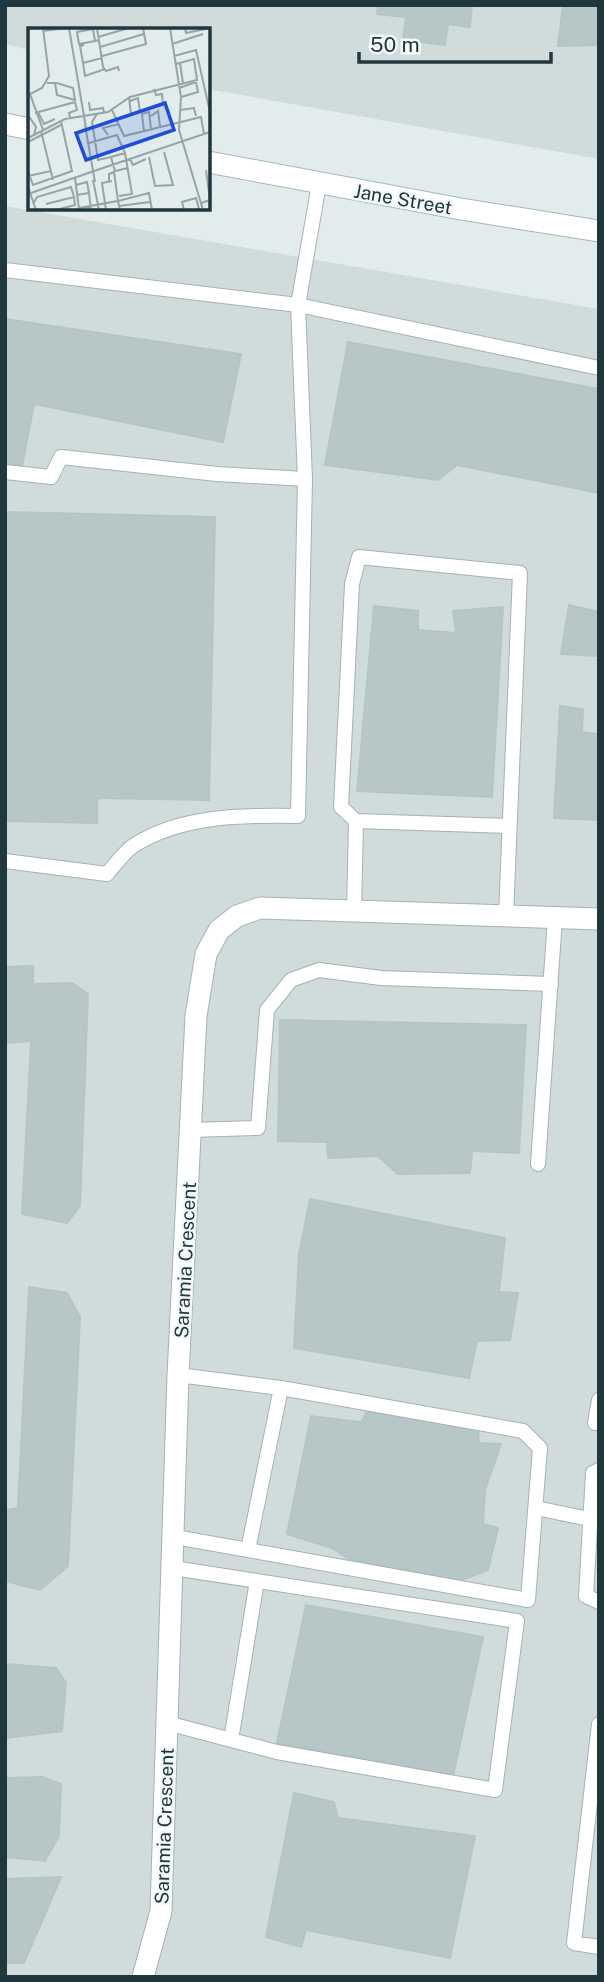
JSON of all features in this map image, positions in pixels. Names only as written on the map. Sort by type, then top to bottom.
[{"type":"street","points":[[5,124],[28,129]]},
{"type":"street","name":"Jane Street","points":[[210,162],[320,184],[599,230]]},
{"type":"street","name":"Saramia Crescent","points":[[143,1977],[161,1911],[175,1537],[178,1376],[196,1016],[206,954],[219,930],[237,916],[260,908],[599,919]]},
{"type":"lane","points":[[5,861],[107,874],[131,847],[179,827],[253,815],[298,816],[305,479],[298,305],[320,184]]},
{"type":"lane","points":[[5,270],[298,305],[599,368]]},
{"type":"lane","points":[[5,472],[51,477],[61,457],[217,474],[305,479]]},
{"type":"lane","points":[[506,916],[520,573],[359,557],[352,584],[341,807],[356,821],[509,826]]},
{"type":"lane","points":[[354,911],[356,821]]},
{"type":"lane","points":[[538,1164],[555,918]]},
{"type":"lane","points":[[191,1130],[258,1128],[267,1010],[291,979],[319,971],[381,978],[551,984]]},
{"type":"lane","points":[[175,1537],[528,1600],[540,1448],[523,1431],[281,1388],[178,1376]]},
{"type":"lane","points":[[248,1550],[281,1388]]},
{"type":"lane","points":[[599,1400],[595,1423],[599,1423]]},
{"type":"lane","points":[[599,1470],[593,1473],[586,1596],[599,1601]]},
{"type":"lane","points":[[536,1508],[589,1519]]},
{"type":"lane","points":[[167,1723],[277,1752],[495,1790],[517,1621],[173,1568]]},
{"type":"lane","points":[[230,1740],[257,1581]]},
{"type":"lane","points":[[599,1724],[575,1943],[599,1947]]},
{"type":"shaded area","points":[[5,5],[599,5],[599,159],[210,89],[210,28],[28,28],[28,50],[5,44]]},
{"type":"shaded area","points":[[5,206],[599,309],[599,1977],[5,1977]]},
{"type":"building","points":[[378,5],[472,5],[470,27],[448,24],[445,45],[403,40],[406,17],[377,14]]},
{"type":"building","points":[[563,5],[599,5],[599,45],[558,46]]},
{"type":"building","points":[[5,319],[241,354],[223,442],[34,404],[22,466],[5,463]]},
{"type":"building","points":[[348,342],[599,389],[599,493],[457,465],[438,480],[325,465]]},
{"type":"building","points":[[5,512],[215,517],[209,800],[97,798],[97,823],[5,821]]},
{"type":"building","points":[[569,605],[599,612],[599,656],[561,654]]},
{"type":"building","points":[[374,606],[418,611],[418,630],[456,633],[453,611],[503,607],[492,797],[357,791]]},
{"type":"building","points":[[560,706],[583,709],[582,732],[596,734],[599,738],[599,820],[554,818]]},
{"type":"building","points":[[33,966],[33,984],[72,983],[88,994],[80,1206],[67,1223],[22,1214],[31,1041],[5,1043],[5,967]]},
{"type":"building","points":[[280,1020],[526,1025],[519,1153],[472,1151],[470,1173],[398,1174],[378,1156],[328,1158],[327,1142],[278,1141]]},
{"type":"building","points":[[310,1199],[505,1238],[499,1292],[518,1293],[510,1340],[477,1341],[469,1378],[294,1348],[299,1254]]},
{"type":"building","points":[[29,1287],[67,1293],[80,1317],[68,1566],[40,1590],[5,1581],[5,1510],[18,1508]]},
{"type":"building","points":[[367,1412],[478,1429],[479,1443],[501,1444],[485,1490],[483,1524],[498,1528],[488,1570],[459,1581],[349,1559],[332,1548],[287,1534],[311,1416],[361,1422]]},
{"type":"building","points":[[306,1605],[483,1637],[453,1776],[277,1743]]},
{"type":"building","points":[[5,1664],[56,1668],[66,1683],[62,1731],[5,1738]]},
{"type":"building","points":[[42,1777],[61,1784],[59,1836],[45,1861],[5,1857],[5,1778]]},
{"type":"building","points":[[294,1793],[334,1802],[338,1818],[475,1836],[450,1958],[306,1930],[301,1947],[266,1937]]},
{"type":"building","points":[[61,1877],[24,1963],[5,1963],[5,1879]]}]
